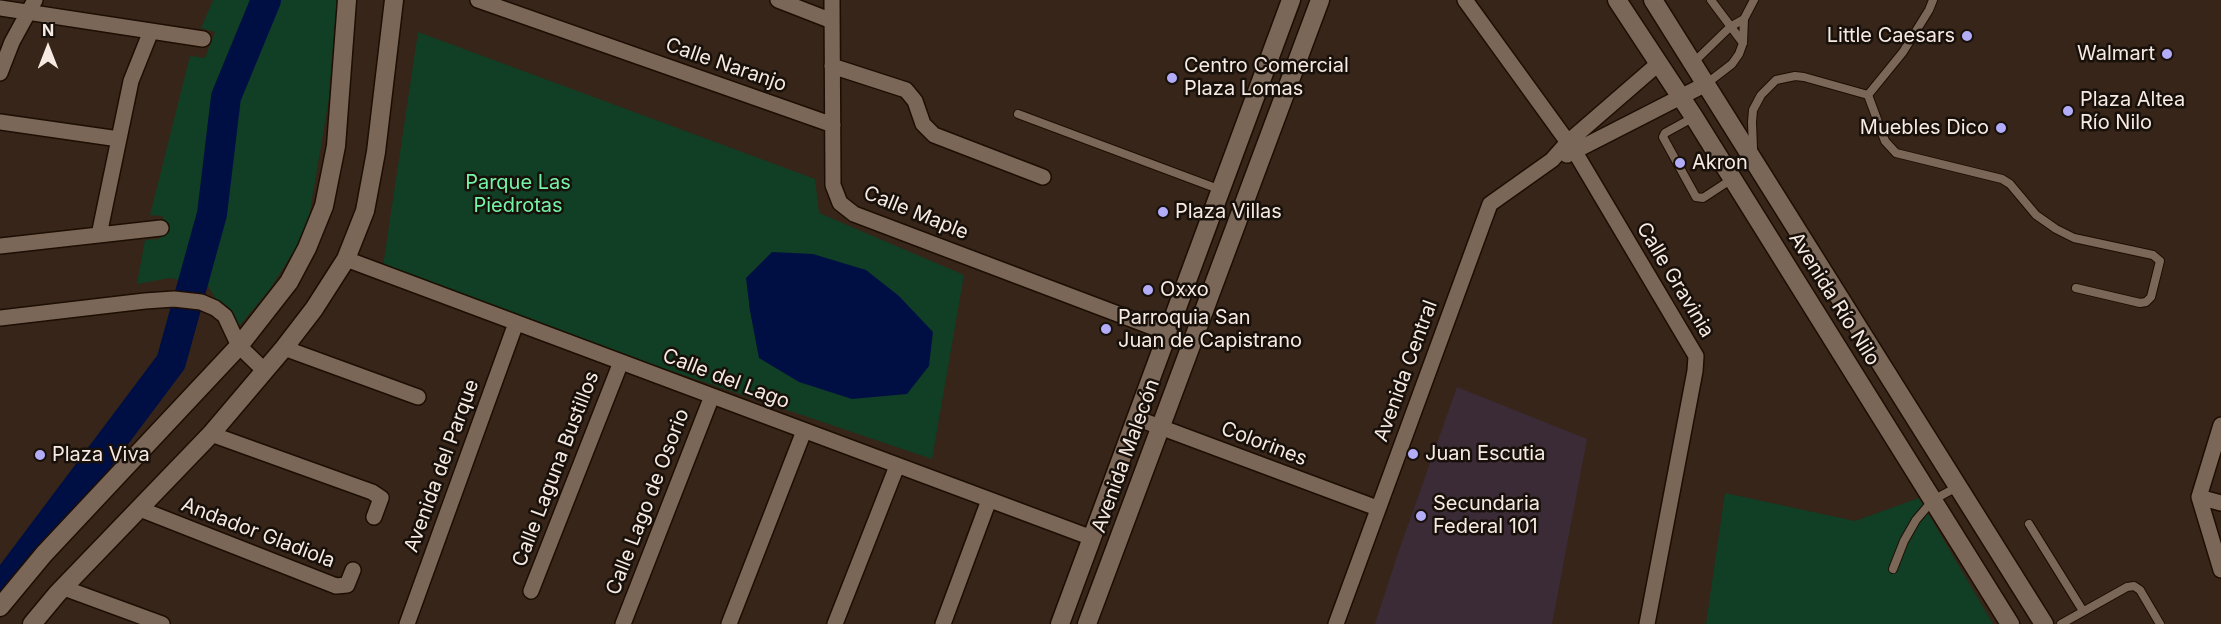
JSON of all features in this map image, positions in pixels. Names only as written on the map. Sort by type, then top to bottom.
[{"type":"street","points":[[0,607],[44,554],[239,346],[289,282],[307,248],[324,206],[336,146],[347,0]]},
{"type":"street","points":[[32,624],[57,594],[211,434],[284,348],[314,309],[346,259],[365,211],[374,162],[394,0]]},
{"type":"street","name":"Calle Naranjo","points":[[478,0],[833,125]]},
{"type":"street","points":[[777,0],[832,21]]},
{"type":"street","name":"Calle Maple","points":[[832,0],[833,185],[840,203],[854,214],[1168,333]]},
{"type":"street","name":"Avenida Malecón","points":[[1060,624],[1291,0]]},
{"type":"street","name":"Avenida Malecón","points":[[1087,624],[1320,0]]},
{"type":"street","name":"Calle Gravinia","points":[[1465,0],[1571,147],[1696,356],[1647,624]]},
{"type":"street","name":"Avenida Río Nilo","points":[[1653,0],[2044,624]]},
{"type":"street","name":"Avenida Río Nilo","points":[[1622,2],[1658,64],[1694,117],[2010,624]]},
{"type":"street","points":[[0,8],[32,6],[151,31],[203,39]]},
{"type":"street","points":[[0,73],[12,42],[32,6]]},
{"type":"street","points":[[99,235],[131,81],[151,31]]},
{"type":"street","name":"Avenida Central","points":[[1336,624],[1487,210],[1494,200],[1571,147],[1658,64]]},
{"type":"street","points":[[832,66],[906,90],[915,101],[923,124],[934,135],[1043,177]]},
{"type":"street","name":"Avenida Central","points":[[1571,147],[1706,84]]},
{"type":"street","points":[[0,122],[119,140]]},
{"type":"street","points":[[1743,196],[1752,202],[1762,200],[1769,191],[1770,185]]},
{"type":"street","points":[[0,246],[161,228]]},
{"type":"street","name":"Calle del Lago","points":[[346,259],[1092,538]]},
{"type":"street","points":[[0,318],[145,301],[174,299],[201,302],[215,308],[225,316],[239,346],[265,371]]},
{"type":"street","name":"Avenida del Parque","points":[[406,624],[516,323]]},
{"type":"street","points":[[284,348],[418,397]]},
{"type":"street","name":"Calle Laguna Bustillos","points":[[531,591],[621,362]]},
{"type":"street","name":"Calle Lago de Osorio","points":[[623,624],[712,396]]},
{"type":"street","name":"Colorines","points":[[1136,418],[1377,508]]},
{"type":"street","points":[[2221,426],[2199,496],[2221,570]]},
{"type":"street","points":[[729,624],[804,431]]},
{"type":"street","points":[[211,434],[372,492],[381,498],[374,517]]},
{"type":"street","points":[[835,624],[897,466]]},
{"type":"street","points":[[2199,496],[2221,502]]},
{"type":"street","points":[[943,624],[989,500]]},
{"type":"street","name":"Andador Gladiola","points":[[140,508],[336,586],[347,585],[353,570]]},
{"type":"street","points":[[64,588],[162,624]]},
{"type":"lane","points":[[1711,0],[1743,43]]},
{"type":"lane","points":[[1706,84],[1732,64],[1743,43],[1744,19],[1754,0]]},
{"type":"lane","points":[[1869,96],[1904,52],[1933,0]]},
{"type":"lane","points":[[1693,63],[1730,27],[1744,19]]},
{"type":"lane","points":[[1754,160],[1752,129],[1754,110],[1761,95],[1776,80],[1795,76],[1804,77],[1869,96]]},
{"type":"lane","points":[[1869,96],[1885,141],[1896,153],[2002,179],[2010,184],[2036,215],[2056,229],[2074,238],[2153,255],[2160,261],[2151,297],[2146,302],[2140,303],[2076,288]]},
{"type":"lane","points":[[1018,114],[1221,190]]},
{"type":"lane","points":[[1694,117],[1665,133],[1663,137],[1696,197],[1703,198],[1732,179]]},
{"type":"lane","points":[[1893,569],[1916,519],[1933,500],[1958,486]]},
{"type":"lane","points":[[2029,524],[2083,611]]},
{"type":"lane","points":[[2061,624],[2127,587],[2134,586],[2140,590],[2160,624]]},
{"type":"shaded area","points":[[772,252],[813,254],[866,270],[899,296],[933,332],[929,366],[907,394],[852,399],[799,382],[759,358],[746,278]]},
{"type":"shaded area","points":[[1457,387],[1587,439],[1552,624],[1375,624]]},
{"type":"green space","points":[[213,0],[337,0],[329,98],[309,217],[297,246],[270,289],[235,331],[208,286],[170,278],[137,284],[145,240],[159,239],[163,216],[150,215],[190,56],[205,58],[215,32],[201,28]]},
{"type":"green space","name":"Parque Las Piedrotas","points":[[418,32],[815,179],[819,213],[964,275],[932,459],[382,273]]},
{"type":"green space","points":[[1725,493],[1855,521],[1919,498],[1993,624],[1706,624]]},
{"type":"waterway","points":[[0,590],[171,362],[212,214],[226,97],[266,0]]},
{"type":"place","name":"Little Caesars","points":[[1967,36]]},
{"type":"place","name":"Walmart","points":[[2167,54]]},
{"type":"place","name":"Centro Comercial Plaza Lomas","points":[[1172,78]]},
{"type":"place","name":"Plaza Altea Río Nilo","points":[[2068,111]]},
{"type":"place","name":"Muebles Dico","points":[[2001,128]]},
{"type":"place","name":"Akron","points":[[1680,163]]},
{"type":"place","name":"Plaza Villas","points":[[1163,212]]},
{"type":"place","name":"Oxxo","points":[[1148,290]]},
{"type":"place","name":"Parroquia San Juan de Capistrano","points":[[1106,329]]},
{"type":"place","name":"Juan Escutia","points":[[1413,454]]},
{"type":"place","name":"Plaza Viva","points":[[40,455]]},
{"type":"place","name":"Secundaria Federal 101","points":[[1421,516]]}]
